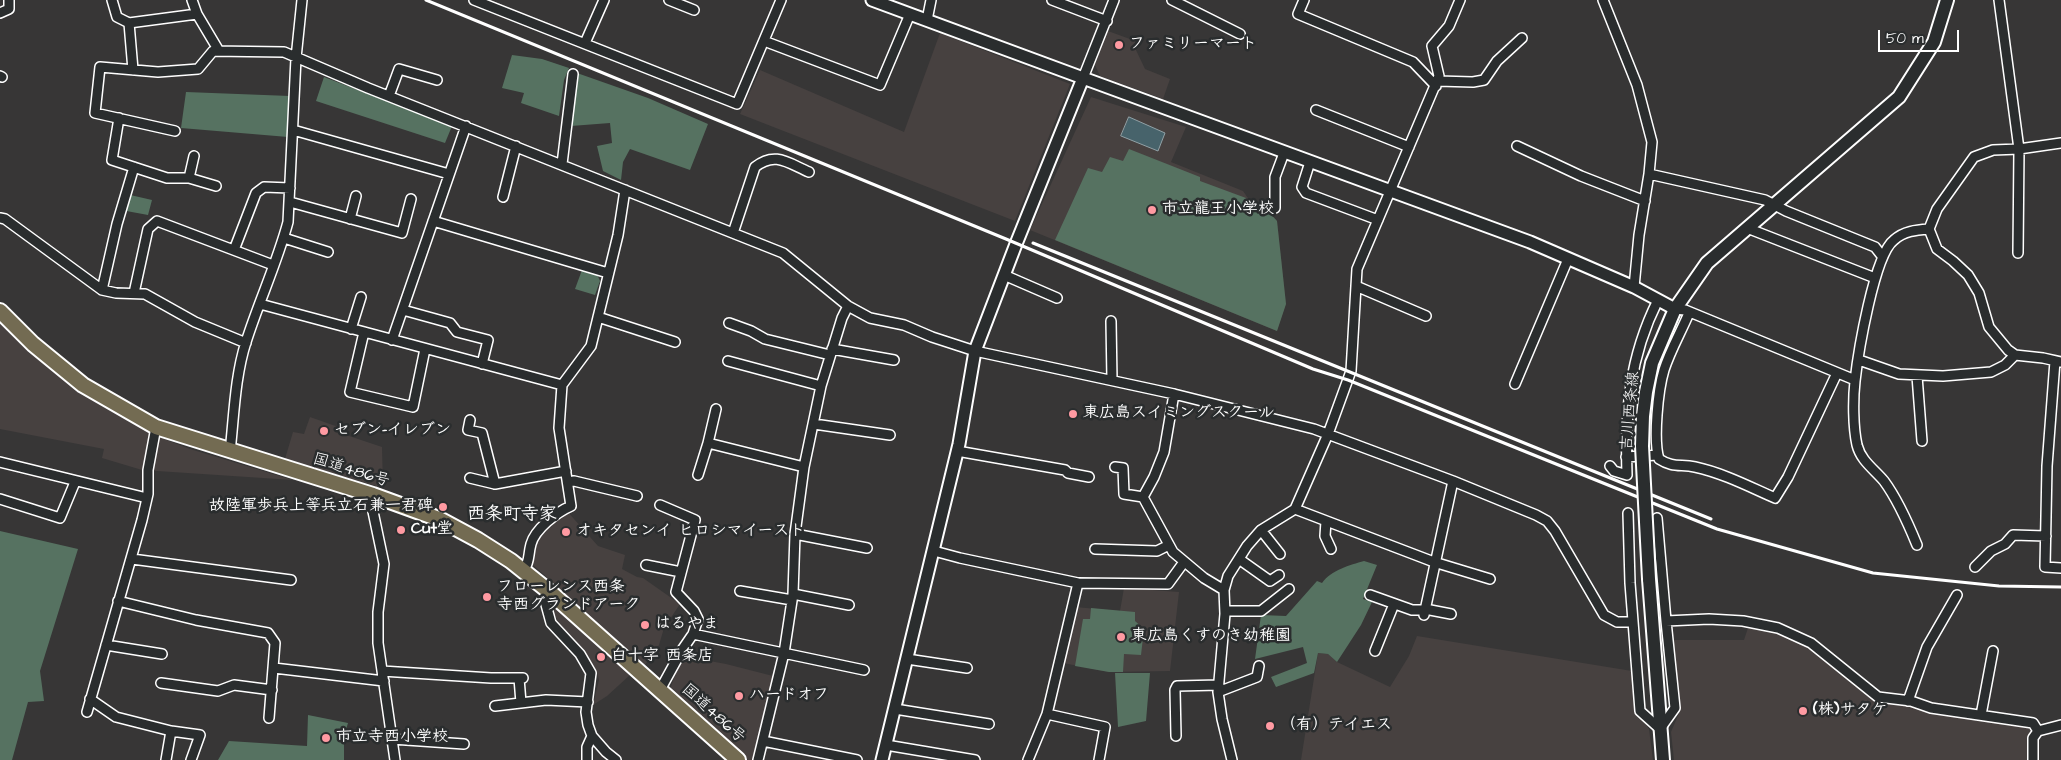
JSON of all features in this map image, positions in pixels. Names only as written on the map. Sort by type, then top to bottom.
[{"type":"highway","name":"国道486号","points":[[0,311],[33,344],[83,384],[156,427],[439,519],[478,540],[524,570],[738,760]]},
{"type":"main road","name":"吉川西条線","points":[[1664,760],[1649,578],[1642,446],[1643,416],[1652,363],[1675,309],[1707,263],[1899,97],[1934,42],[1948,0]]},
{"type":"street","points":[[0,13],[9,9],[9,0]]},
{"type":"street","points":[[112,0],[117,17],[129,23],[197,14]]},
{"type":"street","points":[[192,0],[197,14],[219,51]]},
{"type":"street","points":[[230,452],[237,389],[246,343],[288,222],[296,58],[302,0]]},
{"type":"street","points":[[474,0],[737,104],[781,0]]},
{"type":"street","points":[[585,43],[604,0]]},
{"type":"street","points":[[669,0],[694,10]]},
{"type":"street","points":[[872,0],[1389,192],[1530,242],[1634,287],[1675,309],[1855,380]]},
{"type":"street","points":[[927,20],[931,0]]},
{"type":"street","points":[[1052,0],[1107,21]]},
{"type":"street","points":[[882,760],[958,451],[976,351],[1004,275],[1114,0]]},
{"type":"street","points":[[1172,0],[1240,34]]},
{"type":"street","points":[[1304,0],[1298,14],[1413,62],[1437,83],[1484,80],[1497,61],[1522,38]]},
{"type":"street","points":[[1232,760],[1222,719],[1218,689],[1225,611],[1224,590],[1228,576],[1247,546],[1261,530],[1295,509],[1328,434],[1350,371],[1357,268],[1437,83],[1439,76],[1432,46],[1449,26],[1460,0]]},
{"type":"street","points":[[1603,0],[1637,86],[1652,142],[1650,174],[1639,235],[1634,287]]},
{"type":"street","points":[[1999,0],[2019,149],[2018,253]]},
{"type":"street","points":[[764,41],[880,85],[910,14]]},
{"type":"street","points":[[129,23],[133,70]]},
{"type":"street","points":[[175,131],[95,113],[100,67],[158,72],[198,69],[213,51],[284,52],[389,96],[783,253],[848,306],[870,318],[904,325],[932,337],[976,351],[1174,394],[1328,434],[1453,481],[1547,521],[1555,531],[1604,616],[1617,622],[1633,622]]},
{"type":"street","points":[[389,96],[399,69],[437,80]]},
{"type":"street","points":[[562,164],[573,74]]},
{"type":"street","points":[[1316,110],[1409,147]]},
{"type":"street","points":[[120,118],[112,160],[167,178],[189,178],[216,186]]},
{"type":"street","points":[[392,340],[466,126]]},
{"type":"street","points":[[293,130],[449,174]]},
{"type":"street","points":[[2061,144],[1993,150],[1974,157],[1937,209],[1929,229],[1938,249],[1968,275],[1979,293],[1989,328],[2002,345],[2015,355],[2043,358],[2058,362],[2047,466],[2045,567],[2061,568]]},
{"type":"street","points":[[503,197],[516,146]]},
{"type":"street","points":[[1517,146],[1581,176],[1645,201]]},
{"type":"street","points":[[1275,208],[1275,177],[1284,153]]},
{"type":"street","points":[[189,178],[194,156]]},
{"type":"street","points":[[733,232],[755,167],[763,161],[776,158],[809,172]]},
{"type":"street","points":[[1310,162],[1302,187],[1306,193],[1378,220]]},
{"type":"street","points":[[102,290],[117,224],[134,167]]},
{"type":"street","points":[[1650,174],[1775,204],[1875,246],[1882,256]]},
{"type":"street","points":[[234,250],[256,193],[264,187],[290,188]]},
{"type":"street","points":[[524,570],[530,562],[531,543],[548,521],[560,511],[570,506],[559,428],[562,386],[589,351],[618,235],[625,190]]},
{"type":"street","points":[[350,219],[356,196]]},
{"type":"street","points":[[290,202],[402,233],[411,198]]},
{"type":"street","points":[[0,218],[5,219],[102,290],[116,293],[145,294],[195,322],[246,343]]},
{"type":"street","points":[[134,293],[148,228],[157,221],[273,265]]},
{"type":"street","points":[[433,221],[608,273]]},
{"type":"street","points":[[1747,228],[1876,278]]},
{"type":"street","points":[[1917,545],[1901,510],[1884,481],[1867,465],[1857,446],[1854,411],[1855,380],[1882,256],[1893,240],[1912,230],[1929,229]]},
{"type":"street","points":[[284,238],[328,252]]},
{"type":"street","points":[[1515,384],[1568,259]]},
{"type":"street","points":[[1004,275],[1057,298]]},
{"type":"street","points":[[1356,286],[1426,316]]},
{"type":"street","points":[[351,329],[361,297]]},
{"type":"street","points":[[1610,466],[1614,471],[1626,475],[1627,410],[1631,378],[1636,357],[1658,300]]},
{"type":"street","points":[[260,304],[562,386]]},
{"type":"street","points":[[758,760],[784,653],[792,597],[795,534],[804,467],[821,386],[842,318],[848,306]]},
{"type":"street","points":[[402,310],[450,322],[457,332],[488,340],[482,364]]},
{"type":"street","points":[[1689,313],[1664,370],[1658,406],[1658,455],[1659,459],[1666,464],[1674,467],[1696,468],[1775,498],[1788,477],[1837,373]]},
{"type":"street","points":[[598,317],[674,342]]},
{"type":"street","points":[[1111,321],[1112,380]]},
{"type":"street","points":[[729,323],[751,331],[765,339],[831,352],[894,360]]},
{"type":"street","points":[[364,332],[350,392],[413,406],[425,349]]},
{"type":"street","points":[[1859,360],[1892,372],[1917,376],[1990,372],[2005,365],[2015,355]]},
{"type":"street","points":[[728,360],[821,386]]},
{"type":"street","points":[[1917,376],[1922,441]]},
{"type":"street","points":[[1143,497],[1154,477],[1164,452],[1174,394]]},
{"type":"street","points":[[698,475],[716,408]]},
{"type":"street","points":[[470,420],[468,430],[482,433],[495,484]]},
{"type":"street","points":[[814,424],[890,435]]},
{"type":"street","points":[[86,712],[118,601],[132,560],[147,498],[148,470],[156,427]]},
{"type":"street","points":[[708,443],[804,467]]},
{"type":"street","points":[[958,451],[1065,470],[1068,473],[1089,477]]},
{"type":"street","points":[[1626,457],[1658,455]]},
{"type":"street","points":[[0,462],[75,482],[147,498]]},
{"type":"street","points":[[1115,467],[1123,468],[1124,494],[1143,497]]},
{"type":"street","points":[[470,478],[495,484],[566,471]]},
{"type":"street","points":[[568,482],[574,481],[637,496]]},
{"type":"street","points":[[1425,611],[1434,562],[1453,481]]},
{"type":"street","points":[[0,499],[60,518],[75,482]]},
{"type":"street","points":[[373,496],[371,502],[384,564],[378,612],[378,643],[395,760]]},
{"type":"street","points":[[1143,497],[1173,552],[1204,578],[1224,590]]},
{"type":"street","points":[[660,505],[695,520],[676,592],[694,611],[698,619],[693,634],[660,690]]},
{"type":"street","points":[[1295,509],[1434,562],[1490,579]]},
{"type":"street","points":[[1628,513],[1633,622],[1640,712],[1660,729],[1675,708],[1657,518]]},
{"type":"street","points":[[1326,521],[1324,536],[1331,549]]},
{"type":"street","points":[[1261,530],[1280,554]]},
{"type":"street","points":[[795,534],[867,548]]},
{"type":"street","points":[[1975,566],[1991,550],[2005,544],[2013,535],[2046,536]]},
{"type":"street","points":[[1629,546],[1659,544]]},
{"type":"street","points":[[1095,549],[1157,551],[1169,546]]},
{"type":"street","points":[[934,551],[1078,583],[1168,584],[1184,562]]},
{"type":"street","points":[[1239,559],[1270,581],[1279,576]]},
{"type":"street","points":[[132,560],[291,580]]},
{"type":"street","points":[[646,565],[681,572]]},
{"type":"street","points":[[1028,760],[1046,714],[1078,583]]},
{"type":"street","points":[[1225,611],[1261,611],[1289,589]]},
{"type":"street","points":[[740,591],[849,605]]},
{"type":"street","points":[[551,593],[545,601],[551,623],[580,654],[591,674],[586,712],[592,736],[616,760]]},
{"type":"street","points":[[1370,595],[1412,610],[1451,614]]},
{"type":"street","points":[[1908,700],[1927,647],[1957,595]]},
{"type":"street","points":[[118,601],[196,620],[268,633],[275,643],[269,718]]},
{"type":"street","points":[[1375,651],[1394,604]]},
{"type":"street","points":[[1666,621],[1743,621],[1778,628],[1811,643],[1878,697],[1908,700],[1931,708],[2032,722],[2038,731]]},
{"type":"street","points":[[693,634],[864,670]]},
{"type":"street","points":[[106,645],[162,654]]},
{"type":"street","points":[[1982,714],[1993,651]]},
{"type":"street","points":[[907,659],[967,668]]},
{"type":"street","points":[[1176,736],[1175,690],[1177,686],[1218,689],[1257,676],[1259,666]]},
{"type":"street","points":[[274,668],[384,681]]},
{"type":"street","points":[[382,671],[491,678],[521,678],[521,703]]},
{"type":"street","points":[[161,683],[218,692],[234,685],[272,690]]},
{"type":"street","points":[[90,699],[116,717],[171,731],[200,736],[191,760]]},
{"type":"street","points":[[495,706],[546,700],[588,702]]},
{"type":"street","points":[[894,709],[989,724]]},
{"type":"street","points":[[1046,714],[1105,727],[1099,760]]},
{"type":"street","points":[[2033,760],[2033,738],[2038,731],[2061,725]]},
{"type":"street","points":[[166,760],[171,731]]},
{"type":"street","points":[[587,760],[587,747],[592,736]]},
{"type":"street","points":[[392,739],[464,744]]},
{"type":"street","points":[[763,740],[857,760]]},
{"type":"street","points":[[886,745],[975,760]]},
{"type":"shaded area","points":[[1108,31],[1138,42],[1135,48],[1145,69],[1170,79],[1163,99],[1100,76],[1095,65]]},
{"type":"shaded area","points":[[940,33],[1070,84],[1015,221],[740,114],[760,70],[904,132]]},
{"type":"shaded area","name":"市立龍王小学校","points":[[1091,97],[1186,127],[1171,162],[1243,191],[1250,201],[1259,205],[1277,221],[1286,304],[1277,331],[1030,230]]},
{"type":"shaded area","points":[[0,318],[38,358],[64,380],[105,408],[154,435],[190,449],[293,480],[142,470],[102,458],[104,449],[0,429]]},
{"type":"shaded area","points":[[310,417],[344,429],[343,434],[382,447],[383,488],[285,459],[293,432],[304,434]]},
{"type":"shaded area","points":[[566,510],[598,546],[625,555],[622,569],[643,578],[680,604],[664,628],[659,645],[645,665],[532,564],[534,544],[544,529]]},
{"type":"shaded area","name":"東広島くすのき幼稚園","points":[[1124,588],[1179,592],[1170,671],[1109,672],[1063,663],[1075,607],[1120,611]]},
{"type":"shaded area","points":[[556,604],[630,675],[607,696],[593,705],[599,680],[597,672],[585,653],[559,623],[551,608]]},
{"type":"shaded area","name":"(株)サタケ","points":[[1748,628],[1781,633],[1811,645],[1875,701],[1909,704],[1933,714],[2031,728],[2030,760],[1674,760],[1671,732],[1680,711],[1673,640],[1744,640]]},
{"type":"shaded area","points":[[1417,636],[1632,671],[1636,710],[1649,729],[1653,760],[1301,760],[1318,653],[1328,654],[1337,662],[1390,687],[1409,656]]},
{"type":"shaded area","points":[[682,656],[726,664],[773,676],[752,760],[748,760],[670,689]]},
{"type":"green space","points":[[512,55],[542,59],[569,68],[564,80],[559,116],[521,103],[524,93],[502,88]]},
{"type":"green space","points":[[577,73],[648,98],[708,124],[690,170],[630,149],[623,162],[621,180],[603,171],[597,146],[612,143],[610,123],[571,126]]},
{"type":"green space","points":[[324,77],[452,126],[445,143],[316,101]]},
{"type":"green space","points":[[186,92],[290,96],[288,137],[181,128]]},
{"type":"green space","name":"市立龍王小学校","points":[[1129,149],[1200,177],[1200,181],[1246,198],[1248,203],[1267,212],[1277,221],[1286,304],[1277,331],[1055,240],[1088,168],[1102,172],[1110,157],[1123,161]]},
{"type":"green space","points":[[126,194],[152,200],[148,215],[121,210]]},
{"type":"green space","points":[[582,270],[596,272],[600,281],[595,295],[575,289]]},
{"type":"green space","points":[[0,531],[78,549],[40,671],[44,701],[28,702],[12,760],[0,760]]},
{"type":"green space","points":[[1364,561],[1377,565],[1363,599],[1372,602],[1361,625],[1337,662],[1328,654],[1318,653],[1314,673],[1276,687],[1271,677],[1307,663],[1303,647],[1255,659],[1261,615],[1286,616],[1317,581],[1322,583],[1336,571]]},
{"type":"green space","points":[[1091,608],[1135,612],[1135,621],[1144,629],[1141,655],[1124,654],[1123,672],[1109,672],[1075,666],[1083,619],[1090,619]]},
{"type":"green space","points":[[1115,673],[1150,673],[1146,721],[1118,727]]},
{"type":"green space","name":"市立寺西小学校","points":[[308,715],[348,723],[344,736],[344,760],[218,760],[229,741],[307,746]]},
{"type":"water","points":[[1129,117],[1165,133],[1158,151],[1121,136]]},
{"type":"railway","points":[[426,0],[1006,239],[1313,369],[1348,380],[1717,529],[1873,573],[1999,586],[2061,587]]},
{"type":"railway","points":[[1033,243],[1711,519]]},
{"type":"place","name":"ファミリーマート","points":[[1119,45]]},
{"type":"place","name":"市立龍王小学校","points":[[1152,210]]},
{"type":"place","name":"東広島スイミングスクール","points":[[1073,414]]},
{"type":"place","name":"セブン-イレブン","points":[[324,431]]},
{"type":"place","name":"故陸軍歩兵上等兵立石兼一君碑","points":[[443,507]]},
{"type":"place","name":"Cut堂","points":[[401,530]]},
{"type":"place","name":"オキタセンイ ヒロシマイースト","points":[[566,532]]},
{"type":"place","name":"フローレンス西条 寺西グランドアーク","points":[[487,597]]},
{"type":"place","name":"はるやま","points":[[645,625]]},
{"type":"place","name":"東広島くすのき幼稚園","points":[[1121,637]]},
{"type":"place","name":"白十字 西条店","points":[[601,657]]},
{"type":"place","name":"ハードオフ","points":[[739,696]]},
{"type":"place","name":"(株)サタケ","points":[[1803,711]]},
{"type":"place","name":"（有）テイエス","points":[[1270,726]]},
{"type":"place","name":"市立寺西小学校","points":[[326,738]]},
{"type":"district","name":"西条町寺家","points":[[512,515]]}]
